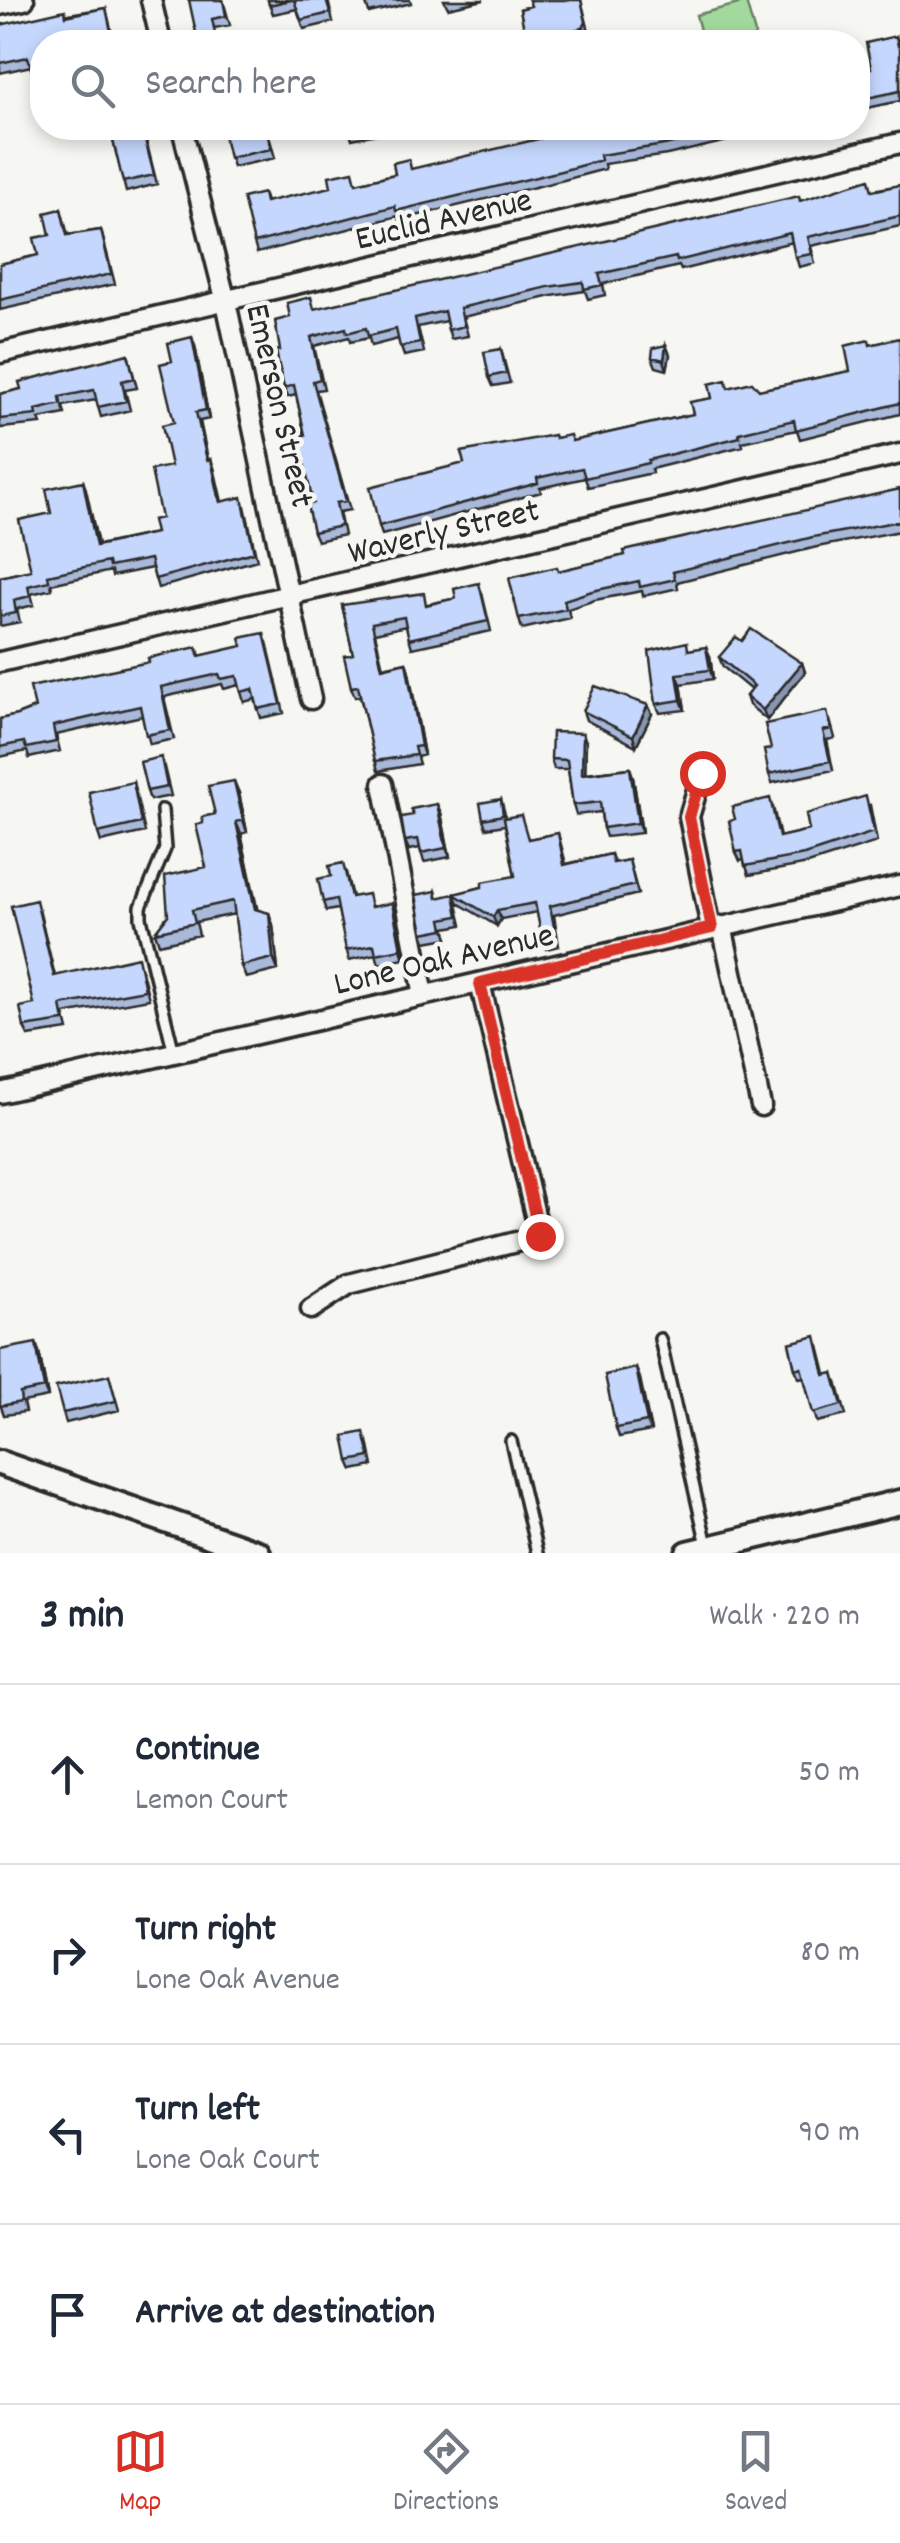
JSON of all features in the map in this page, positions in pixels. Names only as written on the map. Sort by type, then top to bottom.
[{"type":"street","points":[[0,5],[24,0]]},
{"type":"street","points":[[151,0],[158,30]]},
{"type":"street","name":"Emerson Street","points":[[185,140],[226,302],[311,699]]},
{"type":"street","name":"Euclid Avenue","points":[[0,353],[900,143]]},
{"type":"street","name":"Waverly Street","points":[[0,662],[291,598],[900,454]]},
{"type":"street","points":[[702,773],[689,817],[761,1106]]},
{"type":"street","points":[[382,784],[424,995]]},
{"type":"street","name":"Lone Oak Avenue","points":[[0,1093],[900,886]]},
{"type":"street","points":[[312,1309],[349,1284],[540,1236],[480,983]]},
{"type":"street","points":[[0,1462],[258,1553]]},
{"type":"street","points":[[694,1552],[900,1502]]},
{"type":"lane","points":[[162,810],[165,849],[141,908],[141,918],[174,1053]]},
{"type":"lane","points":[[660,1339],[694,1552]]},
{"type":"lane","points":[[511,1441],[537,1553]]},
{"type":"green space","points":[[746,2],[754,30],[700,30],[696,15]]},
{"type":"building","points":[[189,0],[223,0],[226,16],[212,19],[214,30],[195,30]]},
{"type":"building","points":[[294,0],[326,0],[330,13],[301,20]]},
{"type":"building","points":[[529,0],[581,0],[586,22],[583,28],[574,30],[524,30],[520,9],[531,6]]},
{"type":"building","points":[[106,8],[111,30],[30,30],[30,64],[28,57],[0,63],[0,25],[65,10],[66,16]]},
{"type":"building","points":[[896,36],[900,45],[900,91],[870,97],[870,42]]},
{"type":"building","points":[[113,140],[145,140],[154,175],[123,182]]},
{"type":"building","points":[[225,140],[269,140],[271,149],[229,158]]},
{"type":"building","points":[[534,140],[687,140],[600,155],[601,160],[561,171],[396,211],[395,206],[254,243],[243,198],[263,193],[265,202],[331,187],[329,176],[353,171],[356,183],[395,174],[393,163],[409,159],[411,169]]},
{"type":"building","points":[[869,179],[872,191],[900,185],[900,216],[808,237],[812,254],[795,257],[790,233],[677,261],[676,257],[599,274],[602,285],[584,289],[583,282],[548,287],[460,308],[464,326],[448,330],[444,311],[415,318],[420,343],[400,347],[396,329],[368,336],[366,328],[347,333],[346,328],[311,337],[320,379],[313,381],[346,501],[336,503],[341,526],[313,532],[307,505],[313,503],[298,436],[305,435],[294,385],[284,388],[276,351],[280,350],[275,321],[290,317],[287,303],[311,297],[314,309],[799,196],[800,201]]},
{"type":"building","points":[[61,209],[67,235],[101,230],[111,274],[0,300],[0,264],[38,255],[34,238],[50,235],[45,213]]},
{"type":"building","points":[[192,337],[206,410],[196,412],[207,460],[211,459],[220,502],[242,497],[254,552],[155,579],[150,559],[109,567],[108,562],[48,575],[49,581],[28,586],[30,596],[14,600],[16,613],[0,616],[0,577],[31,570],[19,520],[51,513],[46,489],[83,481],[96,546],[155,533],[152,520],[161,518],[151,470],[171,466],[162,425],[174,422],[160,364],[172,361],[168,343]]},
{"type":"building","points":[[900,338],[900,403],[796,430],[794,420],[739,433],[740,437],[585,478],[582,468],[537,478],[538,483],[379,526],[370,487],[464,463],[461,452],[554,435],[570,435],[572,441],[693,414],[690,402],[712,398],[709,384],[726,380],[728,388],[752,382],[759,390],[850,371],[845,346]]},
{"type":"building","points":[[666,345],[664,360],[652,357],[653,348]]},
{"type":"building","points":[[501,349],[506,373],[489,377],[484,352]]},
{"type":"building","points":[[128,354],[134,378],[122,381],[126,401],[98,407],[94,390],[60,397],[61,404],[36,410],[37,415],[0,419],[0,394],[21,389],[19,382]]},
{"type":"building","points":[[900,489],[900,521],[813,537],[673,572],[675,579],[640,587],[639,581],[592,591],[564,600],[566,609],[519,619],[509,578],[557,567],[558,571],[625,555],[624,551]]},
{"type":"building","points":[[479,583],[488,621],[409,639],[404,617],[372,623],[382,668],[406,662],[421,746],[414,747],[416,755],[375,761],[358,686],[351,687],[344,656],[353,654],[342,605],[424,593],[426,605],[456,598],[454,589]]},
{"type":"building","points":[[751,629],[802,663],[763,710],[746,696],[754,686],[719,657],[736,637],[742,641]]},
{"type":"building","points":[[264,633],[281,704],[258,709],[253,689],[241,692],[237,676],[221,679],[219,674],[161,687],[170,730],[146,735],[140,706],[53,726],[56,742],[26,748],[24,742],[0,747],[0,719],[35,708],[30,687],[149,662],[148,658],[197,647],[199,656],[242,646],[240,638]]},
{"type":"building","points":[[687,642],[688,650],[706,647],[710,670],[677,674],[681,700],[656,704],[649,651]]},
{"type":"building","points":[[595,686],[648,705],[633,736],[583,711]]},
{"type":"building","points":[[827,711],[831,729],[823,731],[830,761],[769,774],[764,750],[771,749],[765,724]]},
{"type":"building","points":[[552,732],[583,733],[582,774],[630,768],[638,823],[603,828],[600,802],[573,805],[567,760],[551,759]]},
{"type":"building","points":[[161,757],[167,787],[147,791],[140,762]]},
{"type":"building","points":[[234,781],[243,820],[236,822],[255,909],[269,913],[273,958],[241,966],[233,901],[192,910],[195,923],[155,932],[168,915],[165,876],[206,867],[196,825],[203,823],[202,817],[215,814],[208,786]]},
{"type":"building","points":[[133,782],[141,823],[98,833],[89,792]]},
{"type":"building","points":[[866,796],[874,832],[804,855],[745,866],[742,851],[736,852],[729,821],[735,819],[732,807],[770,798],[779,837],[809,830],[806,814]]},
{"type":"building","points":[[501,799],[503,815],[483,819],[480,803]]},
{"type":"building","points":[[437,804],[446,848],[421,853],[418,839],[405,841],[401,817],[413,815],[411,809]]},
{"type":"building","points":[[521,815],[528,839],[558,833],[564,865],[611,854],[613,863],[629,860],[635,885],[550,906],[556,937],[542,939],[535,903],[497,910],[493,917],[454,894],[482,887],[482,882],[515,876],[504,818]]},
{"type":"building","points":[[343,863],[351,897],[368,894],[371,907],[392,903],[401,949],[376,954],[374,945],[346,950],[336,899],[323,902],[318,879],[331,876],[329,866]]},
{"type":"building","points":[[436,891],[437,898],[454,894],[458,916],[442,919],[444,929],[423,933],[416,895]]},
{"type":"building","points":[[36,900],[54,976],[138,957],[145,990],[61,1005],[64,1021],[24,1027],[20,1007],[34,1004],[11,906]]},
{"type":"building","points":[[816,1336],[825,1375],[833,1373],[842,1405],[813,1413],[801,1367],[795,1369],[789,1343]]},
{"type":"building","points":[[36,1343],[44,1388],[20,1393],[21,1402],[0,1406],[0,1350]]},
{"type":"building","points":[[636,1368],[647,1422],[616,1428],[605,1375]]},
{"type":"building","points":[[109,1375],[116,1401],[63,1413],[56,1387]]},
{"type":"building","points":[[364,1432],[370,1457],[349,1461],[344,1436]]},
{"type":"route","points":[[540,1236],[480,983],[712,928],[689,817],[702,773]]}]
